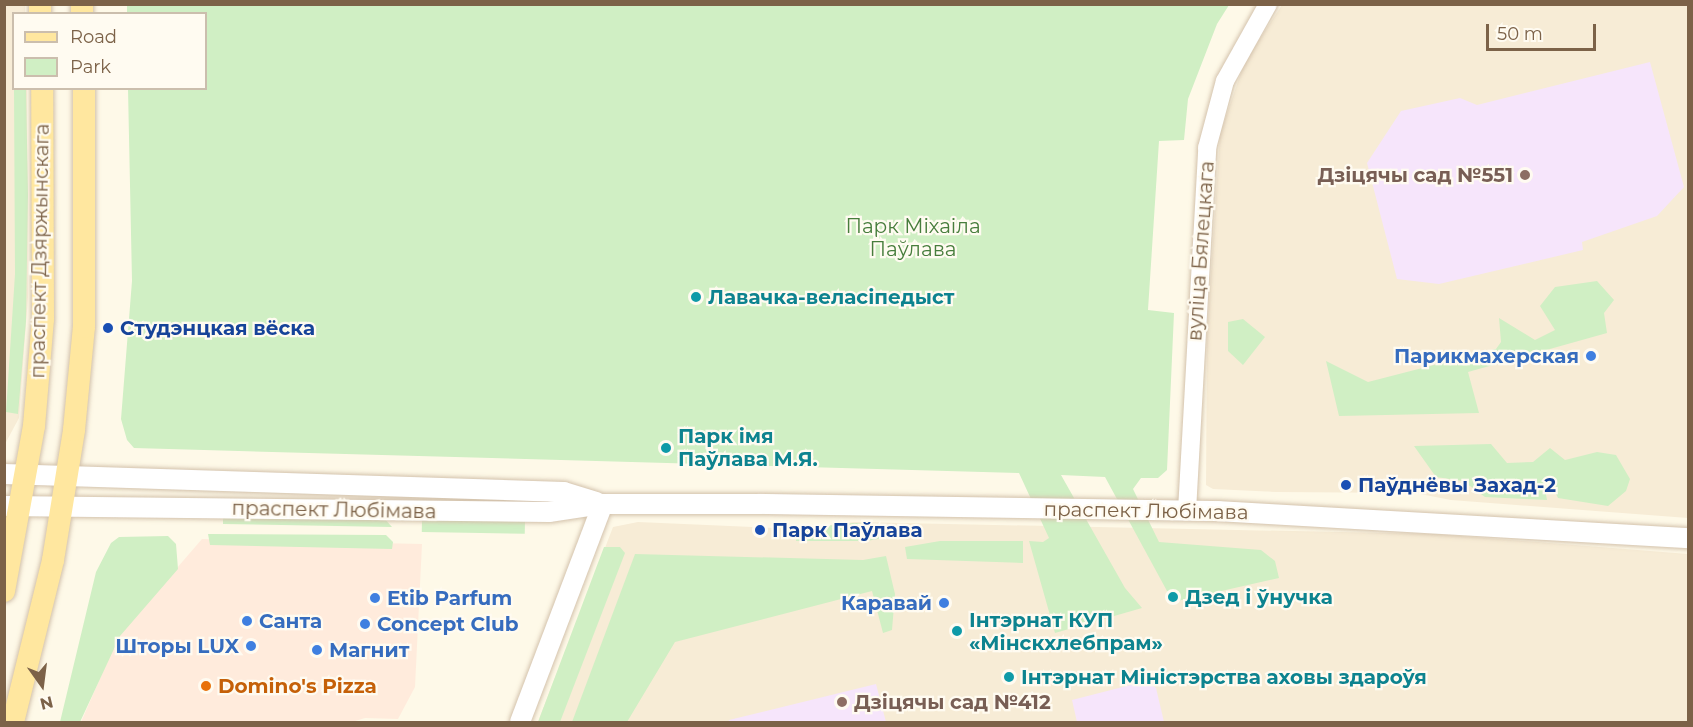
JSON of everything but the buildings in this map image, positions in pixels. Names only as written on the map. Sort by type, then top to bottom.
[{"type":"main road","name":"праспект Дзяржынскага","points":[[4,591],[15,475],[43,319],[42,90]]},
{"type":"main road","points":[[13,723],[69,477],[84,327],[84,90]]},
{"type":"main road","name":"праспект Любімава","points":[[15,475],[564,492],[603,504]]},
{"type":"main road","name":"праспект Любімава","points":[[13,507],[549,512],[603,504],[1187,511],[1689,538]]},
{"type":"main road","points":[[520,723],[603,504]]},
{"type":"street","name":"вуліца Бялецкага","points":[[1187,511],[1207,148],[1225,81],[1268,4]]},
{"type":"shaded area","points":[[25,4],[25,12],[12,12],[12,90],[27,90],[28,297],[19,418],[5,444],[4,5]]},
{"type":"shaded area","points":[[1282,5],[1688,5],[1688,518],[1451,500],[1415,493],[1276,492],[1213,489],[1206,485],[1207,336],[1220,134],[1245,61]]},
{"type":"shaded area","name":"Дзіцячы сад №551","points":[[1650,62],[1684,187],[1657,216],[1582,242],[1583,250],[1439,284],[1397,279],[1367,163],[1401,111],[1460,98],[1477,105]]},
{"type":"shaded area","points":[[638,522],[798,529],[854,522],[1434,534],[1688,554],[1688,722],[538,722],[613,527]]},
{"type":"shaded area","points":[[202,539],[422,544],[415,687],[398,719],[365,718],[352,722],[81,722],[119,635]]},
{"type":"shaded area","points":[[1146,681],[1156,688],[1164,722],[1077,722],[1072,700]]},
{"type":"shaded area","name":"Дзіцячы сад №412","points":[[876,684],[886,722],[728,722],[729,720]]},
{"type":"green space","name":"Парк Міхаіла Паўлава","points":[[127,5],[1229,5],[1217,24],[1188,99],[1184,140],[1159,141],[1148,310],[1174,313],[1167,470],[1158,478],[1141,478],[1133,489],[1159,542],[1261,550],[1275,561],[1279,578],[1173,602],[1105,477],[1061,475],[1125,588],[1142,608],[1055,633],[1029,541],[1043,542],[1049,538],[1019,473],[134,448],[127,440],[121,419],[132,281],[128,90],[207,90],[207,12],[127,12]]},
{"type":"green space","points":[[14,90],[26,90],[28,195],[26,321],[18,414],[6,412],[15,274]]},
{"type":"green space","points":[[1597,281],[1614,300],[1604,313],[1607,333],[1468,372],[1479,413],[1339,416],[1326,361],[1368,382],[1496,349],[1501,342],[1499,318],[1535,340],[1555,330],[1540,306],[1555,287]]},
{"type":"green space","points":[[1243,319],[1265,337],[1243,365],[1228,351],[1228,322]]},
{"type":"green space","points":[[1491,444],[1507,463],[1533,462],[1550,448],[1565,460],[1597,452],[1616,455],[1630,479],[1626,491],[1608,506],[1558,498],[1550,482],[1544,484],[1547,500],[1485,497],[1463,481],[1436,477],[1414,446]]},
{"type":"green space","points":[[223,516],[384,518],[392,527],[223,524]]},
{"type":"green space","points":[[422,519],[525,521],[525,534],[422,532]]},
{"type":"green space","points":[[854,523],[883,525],[888,537],[867,541],[796,541],[797,529]]},
{"type":"green space","points":[[208,534],[386,535],[393,542],[392,549],[210,545]]},
{"type":"green space","points":[[168,536],[176,544],[178,569],[120,636],[80,722],[60,722],[96,572],[111,543],[119,537]]},
{"type":"green space","points":[[940,541],[1023,541],[1023,563],[907,559],[905,547]]},
{"type":"green space","points":[[604,547],[620,547],[625,553],[560,722],[538,722]]},
{"type":"green space","points":[[635,554],[863,560],[886,556],[895,594],[892,630],[883,633],[872,591],[675,642],[627,722],[572,722]]},
{"type":"place","name":"Дзіцячы сад №551","points":[[1525,175]]},
{"type":"place","name":"Лавачка-веласіпедыст","points":[[696,297]]},
{"type":"place","name":"Студэнцкая вёска","points":[[108,328]]},
{"type":"place","name":"Парикмахерская","points":[[1591,356]]},
{"type":"place","name":"Парк імя Паўлава М.Я.","points":[[666,448]]},
{"type":"place","name":"Паўднёвы Захад-2","points":[[1346,485]]},
{"type":"place","name":"Парк Паўлава","points":[[760,530]]},
{"type":"place","name":"Дзед і ўнучка","points":[[1173,597]]},
{"type":"place","name":"Etib Parfum","points":[[375,598]]},
{"type":"place","name":"Каравай","points":[[944,603]]},
{"type":"place","name":"Санта","points":[[247,621]]},
{"type":"place","name":"Concept Club","points":[[365,624]]},
{"type":"place","name":"Інтэрнат КУП «Мінскхлебпрам»","points":[[957,631]]},
{"type":"place","name":"Шторы LUX","points":[[251,646]]},
{"type":"place","name":"Магнит","points":[[317,650]]},
{"type":"place","name":"Інтэрнат Міністэрства аховы здароўя","points":[[1009,677]]},
{"type":"place","name":"Domino's Pizza","points":[[206,686]]},
{"type":"place","name":"Дзіцячы сад №412","points":[[842,702]]}]
